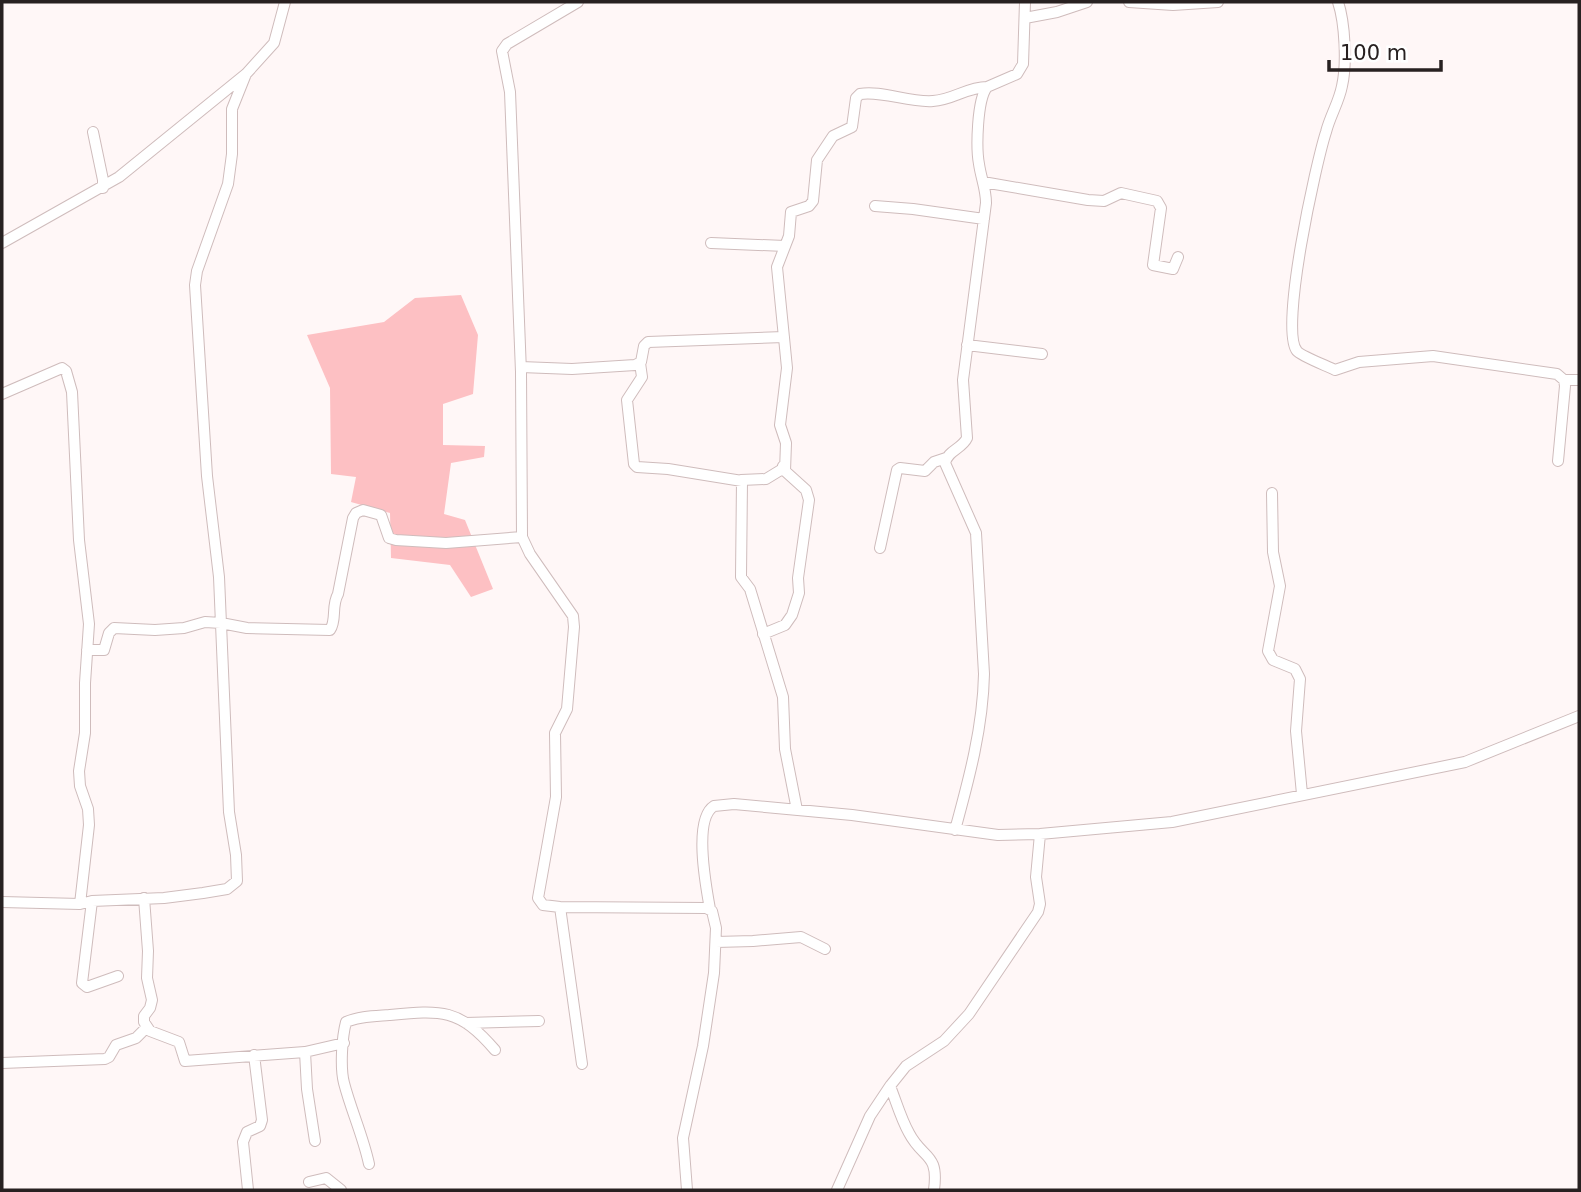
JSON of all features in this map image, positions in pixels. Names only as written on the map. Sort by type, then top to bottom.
[{"type":"street","points":[[2,243],[103,188],[140,162],[246,74],[274,43],[285,2]]},
{"type":"street","points":[[578,2],[507,44],[502,51],[510,92],[521,367],[522,537],[574,622],[567,709],[555,733],[556,797],[538,898],[543,905],[560,907],[710,909]]},
{"type":"street","points":[[783,337],[648,342],[644,346],[640,363],[642,377],[627,400],[634,464],[637,467],[741,480],[766,479],[783,468],[786,443],[780,425],[787,368],[777,275],[778,261],[789,236],[791,212],[808,206],[813,201],[816,191],[815,163],[833,136],[852,127],[856,98],[860,94],[932,101],[957,96],[972,87],[987,87],[1008,79],[1020,70],[1025,52],[1025,2]]},
{"type":"street","points":[[1025,18],[1058,12],[1087,2]]},
{"type":"street","points":[[1129,2],[1173,5],[1218,2]]},
{"type":"street","points":[[1338,2],[1343,28],[1342,86],[1325,136],[1298,256],[1291,333],[1295,349],[1301,355],[1333,369],[1359,362],[1433,356],[1553,373],[1564,380],[1579,380]]},
{"type":"street","points":[[2,902],[80,904],[92,901],[164,898],[227,890],[237,881],[229,812],[219,577],[207,476],[196,274],[228,184],[232,154],[232,109],[246,74]]},
{"type":"street","points":[[880,548],[897,470],[925,471],[946,458],[967,438],[963,390],[986,196],[978,147],[981,100],[987,87]]},
{"type":"street","points":[[93,132],[103,188]]},
{"type":"street","points":[[984,182],[1088,200],[1104,201],[1121,193],[1157,201],[1161,208],[1153,265],[1173,269],[1178,257]]},
{"type":"street","points":[[874,206],[984,219]]},
{"type":"street","points":[[712,243],[785,246]]},
{"type":"street","points":[[967,345],[1042,354]]},
{"type":"street","points":[[521,367],[572,369],[640,363]]},
{"type":"street","points":[[2,394],[62,368],[66,371],[72,392],[79,540],[89,616],[85,733],[79,771],[89,825],[80,904]]},
{"type":"street","points":[[1558,461],[1564,380]]},
{"type":"street","points":[[946,458],[947,471],[976,533],[984,674],[972,765],[955,830]]},
{"type":"street","points":[[763,634],[788,622],[799,593],[798,578],[809,500],[806,490],[789,477],[783,466]]},
{"type":"street","points":[[741,480],[741,577],[750,589],[783,697],[785,749],[797,810]]},
{"type":"street","points":[[1272,493],[1273,552],[1280,586],[1268,652],[1273,660],[1295,669],[1300,679],[1296,746],[1302,794]]},
{"type":"street","points":[[87,650],[104,650],[109,633],[114,628],[155,631],[184,628],[205,622],[221,622],[247,628],[330,630],[333,626],[334,601],[338,594],[354,518],[356,513],[363,510],[380,515],[389,538],[396,540],[446,542],[522,537]]},
{"type":"street","points":[[687,1190],[683,1138],[703,1046],[715,973],[715,920],[710,909],[703,861],[708,810],[718,805],[734,804],[852,814],[998,835],[1040,834],[1172,821],[1465,762],[1579,716]]},
{"type":"street","points":[[837,1190],[870,1116],[890,1086],[906,1066],[944,1041],[969,1014],[1038,912],[1040,904],[1036,877],[1040,834]]},
{"type":"street","points":[[144,898],[149,951],[147,978],[152,1000],[144,1016],[146,1028],[179,1042],[186,1061],[305,1052],[344,1043]]},
{"type":"street","points":[[92,901],[82,984],[87,987],[118,976]]},
{"type":"street","points":[[560,907],[582,1064]]},
{"type":"street","points":[[716,942],[753,942],[801,937],[825,949]]},
{"type":"street","points":[[369,1164],[363,1136],[344,1082],[346,1022],[433,1011],[454,1016],[478,1030],[495,1050]]},
{"type":"street","points":[[466,1023],[539,1021]]},
{"type":"street","points":[[2,1063],[105,1059],[116,1045],[136,1038],[146,1028]]},
{"type":"street","points":[[305,1052],[307,1089],[315,1141]]},
{"type":"street","points":[[248,1190],[243,1142],[247,1132],[260,1126],[262,1120],[254,1055]]},
{"type":"street","points":[[890,1086],[910,1135],[934,1163],[934,1190]]},
{"type":"street","points":[[309,1182],[326,1178],[341,1190]]},
{"type":"shaded area","points":[[461,295],[478,335],[473,394],[443,404],[443,445],[485,446],[484,457],[451,463],[444,514],[465,520],[493,589],[471,597],[450,565],[391,558],[390,513],[351,502],[356,477],[331,474],[330,388],[307,335],[384,322],[415,298]]}]
